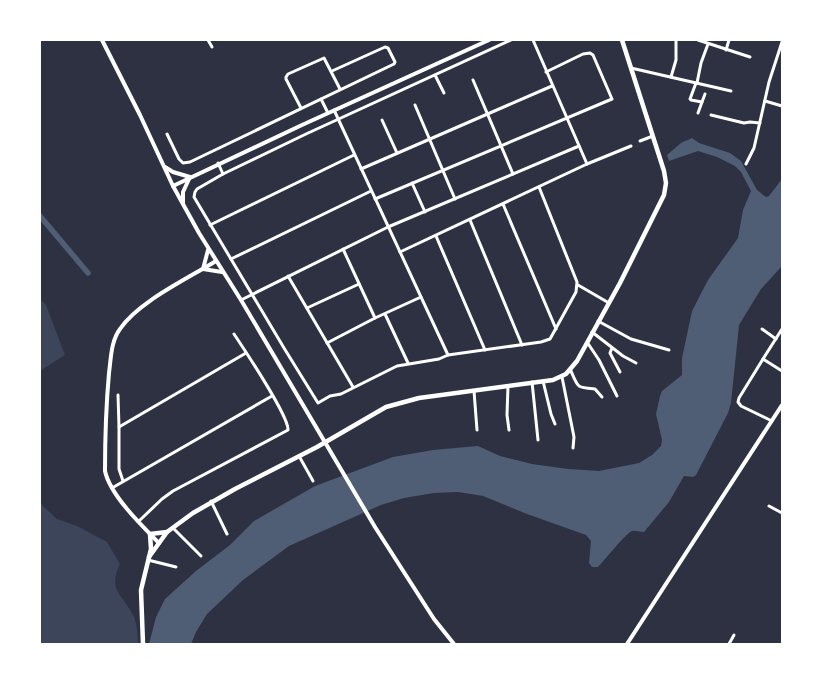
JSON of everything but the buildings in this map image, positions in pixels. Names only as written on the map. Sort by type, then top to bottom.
[{"type":"main road","points":[[149,559],[167,532],[193,512],[395,403],[558,379],[570,369],[609,303],[664,195],[666,183],[654,136],[622,40]]},
{"type":"main road","points":[[142,644],[141,590],[149,559],[148,531],[167,532]]},
{"type":"street","points":[[102,40],[173,186],[208,249],[241,300],[375,527],[434,620],[454,644]]},
{"type":"street","points":[[208,40],[212,47]]},
{"type":"street","points":[[173,186],[218,163],[489,40]]},
{"type":"street","points":[[511,40],[223,174],[197,189],[194,194],[210,225],[317,402],[330,396],[341,394],[397,366],[439,359],[448,355],[546,341],[553,336],[578,285],[538,188]]},
{"type":"street","points":[[533,40],[587,164]]},
{"type":"street","points":[[672,77],[676,60],[676,40]]},
{"type":"street","points":[[698,40],[750,57]]},
{"type":"street","points":[[726,50],[729,40]]},
{"type":"street","points":[[746,164],[754,148],[772,69],[782,42]]},
{"type":"street","points":[[702,102],[690,100],[708,44]]},
{"type":"street","points":[[166,134],[179,159],[183,162],[190,162],[395,62],[388,48],[385,47],[332,72]]},
{"type":"street","points":[[375,199],[612,99],[593,55],[590,53],[582,54],[546,72]]},
{"type":"street","points":[[301,108],[286,80],[287,75],[324,58],[340,89]]},
{"type":"street","points":[[631,68],[730,92]]},
{"type":"street","points":[[417,72],[421,81]]},
{"type":"street","points":[[435,75],[444,93]]},
{"type":"street","points":[[473,80],[513,174]]},
{"type":"street","points":[[361,169],[488,112],[552,86]]},
{"type":"street","points":[[698,113],[705,94]]},
{"type":"street","points":[[321,98],[328,113]]},
{"type":"street","points":[[765,101],[782,106]]},
{"type":"street","points":[[415,105],[455,199]]},
{"type":"street","points":[[334,110],[448,355]]},
{"type":"street","points":[[711,115],[744,123],[760,123]]},
{"type":"street","points":[[382,120],[397,153]]},
{"type":"street","points":[[640,142],[654,136]]},
{"type":"street","points":[[241,300],[388,228],[579,146]]},
{"type":"street","points":[[400,252],[587,164],[630,146]]},
{"type":"street","points":[[210,225],[354,155]]},
{"type":"street","points":[[218,163],[223,174]]},
{"type":"street","points":[[164,166],[173,172],[190,177]]},
{"type":"street","points":[[183,204],[183,192],[190,177]]},
{"type":"street","points":[[412,183],[426,212]]},
{"type":"street","points":[[231,259],[371,191]]},
{"type":"street","points":[[503,204],[557,329]]},
{"type":"street","points":[[470,220],[522,345]]},
{"type":"street","points":[[436,236],[485,350]]},
{"type":"street","points":[[203,269],[208,249]]},
{"type":"street","points":[[343,249],[375,318]]},
{"type":"street","points":[[159,543],[112,488],[105,472],[105,416],[115,337],[127,320],[142,306],[216,261]]},
{"type":"street","points":[[203,269],[222,272]]},
{"type":"street","points":[[288,276],[353,387]]},
{"type":"street","points":[[307,308],[359,284]]},
{"type":"street","points":[[578,285],[609,303]]},
{"type":"street","points":[[327,343],[421,297]]},
{"type":"street","points":[[386,314],[408,364]]},
{"type":"street","points":[[598,322],[631,339],[669,350]]},
{"type":"street","points":[[762,329],[776,338]]},
{"type":"street","points":[[772,421],[741,406],[738,402],[782,329]]},
{"type":"street","points":[[592,332],[612,348],[636,363]]},
{"type":"street","points":[[139,521],[174,492],[286,432],[288,426],[234,334]]},
{"type":"street","points":[[587,342],[597,356],[617,396]]},
{"type":"street","points":[[612,348],[610,353],[620,372]]},
{"type":"street","points":[[120,427],[246,353]]},
{"type":"street","points":[[763,359],[782,370]]},
{"type":"street","points":[[570,369],[578,386],[596,389],[602,397]]},
{"type":"street","points":[[562,376],[574,436],[573,448]]},
{"type":"street","points":[[543,381],[555,424]]},
{"type":"street","points":[[532,382],[538,440]]},
{"type":"street","points":[[508,385],[506,415],[509,430]]},
{"type":"street","points":[[474,390],[477,430]]},
{"type":"street","points":[[118,395],[120,427],[119,468],[122,481]]},
{"type":"street","points":[[112,488],[272,396]]},
{"type":"street","points":[[627,644],[782,404]]},
{"type":"street","points":[[299,456],[313,481]]},
{"type":"street","points":[[211,502],[227,534]]},
{"type":"street","points":[[769,506],[782,513]]},
{"type":"street","points":[[172,528],[201,556]]},
{"type":"street","points":[[149,559],[176,567]]},
{"type":"street","points":[[729,644],[734,635]]},
{"type":"shaded area","points":[[692,138],[699,143],[730,153],[741,161],[757,190],[766,197],[769,196],[782,179],[782,266],[761,289],[739,325],[731,403],[728,413],[696,475],[693,477],[684,476],[669,502],[644,532],[632,531],[629,533],[598,567],[592,567],[589,563],[591,541],[586,535],[483,496],[458,492],[434,493],[404,498],[381,505],[289,546],[243,580],[207,614],[191,644],[149,644],[156,617],[165,599],[196,571],[230,545],[254,521],[315,486],[393,457],[433,450],[478,446],[500,456],[532,464],[599,471],[639,463],[652,455],[661,446],[662,440],[656,414],[660,396],[662,391],[682,375],[682,358],[692,311],[708,280],[738,238],[743,210],[751,191],[741,172],[735,166],[717,157],[698,151],[669,161],[667,155],[681,143]]},
{"type":"shaded area","points":[[40,299],[46,305],[65,355],[40,371]]},
{"type":"shaded area","points":[[40,503],[57,519],[77,526],[107,542],[120,564],[116,573],[116,587],[134,617],[138,644],[40,644]]},
{"type":"waterway","points":[[40,216],[88,273]]}]
